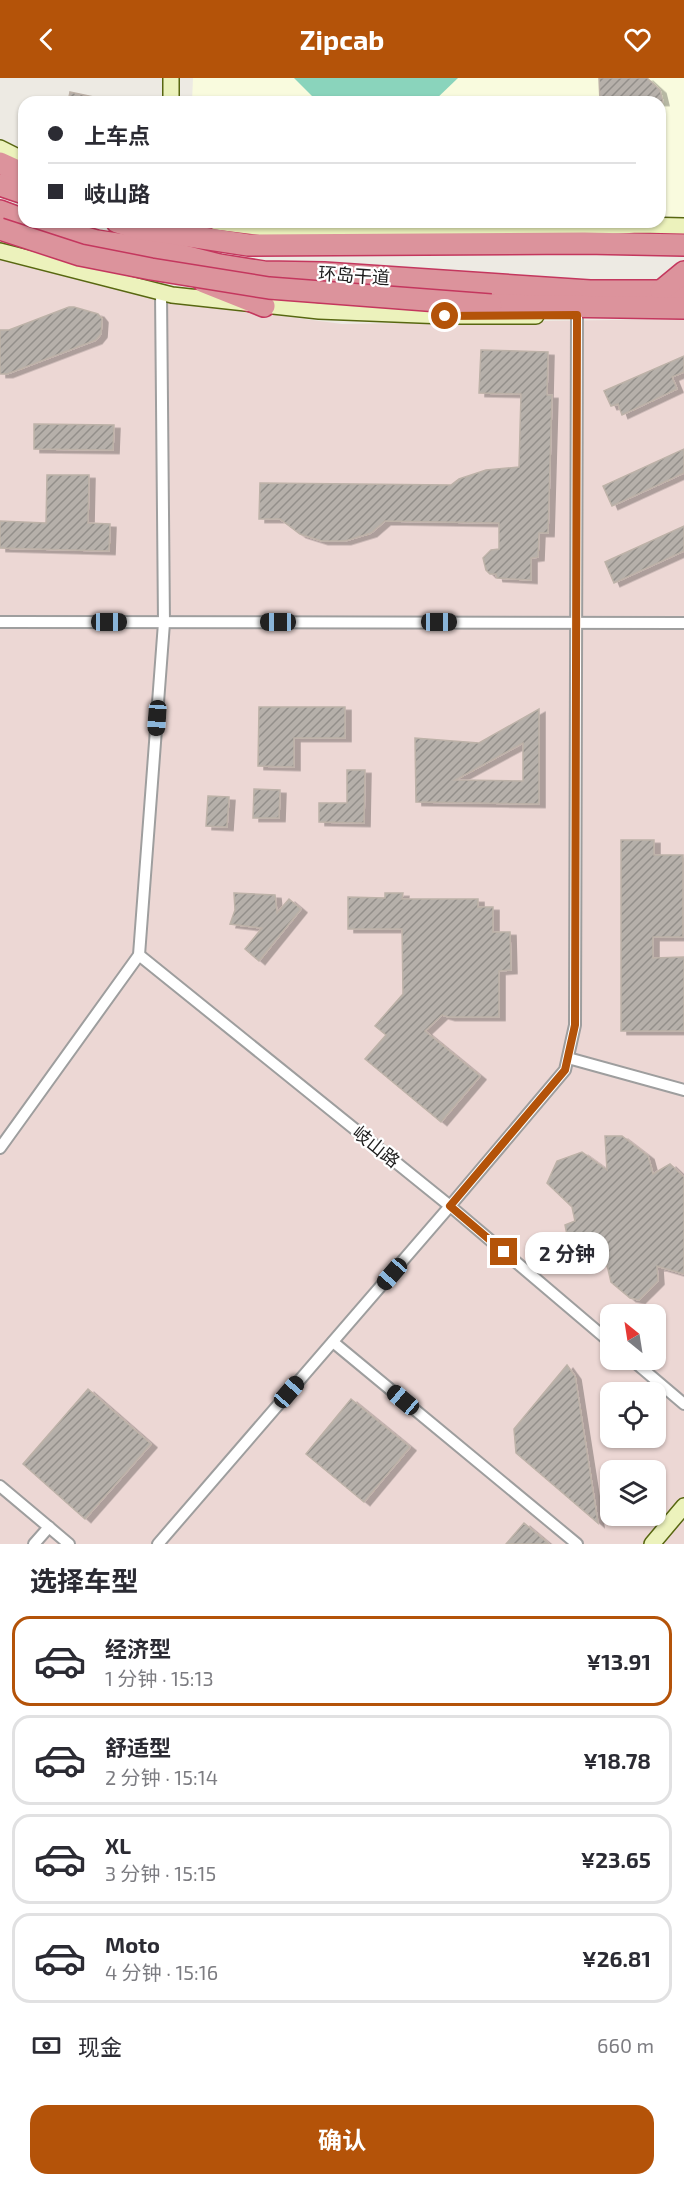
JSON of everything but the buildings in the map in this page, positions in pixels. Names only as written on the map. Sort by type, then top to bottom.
[{"type":"highway","points":[[0,163],[18,171]]},
{"type":"highway","points":[[0,185],[18,191]]},
{"type":"highway","points":[[0,211],[18,218]]},
{"type":"highway","name":"环岛干道","points":[[51,228],[97,241],[164,251],[219,265],[264,272],[324,273],[590,291],[684,291]]},
{"type":"highway","name":"环岛干道","points":[[147,228],[248,245],[682,242]]},
{"type":"highway","points":[[0,229],[80,255],[269,288],[491,305],[684,309]]},
{"type":"highway","points":[[97,241],[264,306]]},
{"type":"highway","points":[[661,291],[684,272]]},
{"type":"main road","points":[[171,78],[171,96]]},
{"type":"main road","points":[[0,148],[18,157]]},
{"type":"main road","points":[[263,228],[295,232],[476,233],[578,228]]},
{"type":"main road","points":[[647,228],[682,242]]},
{"type":"main road","points":[[0,251],[161,293],[264,306],[445,316],[577,315],[684,309]]},
{"type":"main road","points":[[652,1544],[684,1506]]},
{"type":"street","points":[[0,1149],[139,956],[164,623],[161,293]]},
{"type":"street","points":[[158,1544],[565,1070],[575,1025],[577,315]]},
{"type":"street","points":[[0,622],[577,621],[684,623]]},
{"type":"street","name":"岐山路","points":[[139,956],[450,1206],[600,1334]]},
{"type":"street","points":[[568,1058],[684,1090]]},
{"type":"street","points":[[333,1342],[576,1544]]},
{"type":"street","points":[[644,1370],[684,1404]]},
{"type":"street","points":[[0,1486],[69,1544]]},
{"type":"street","points":[[34,1544],[48,1527]]},
{"type":"shaded area","points":[[193,78],[684,78],[684,217],[666,216],[666,96],[192,96]]},
{"type":"shaded area","points":[[0,255],[169,301],[342,324],[684,319],[684,1544],[0,1544]]},
{"type":"green space","points":[[294,78],[458,78],[439,96],[312,96]]},
{"type":"route","points":[[445,316],[577,315],[575,1025],[565,1070],[450,1206],[504,1252]]}]
